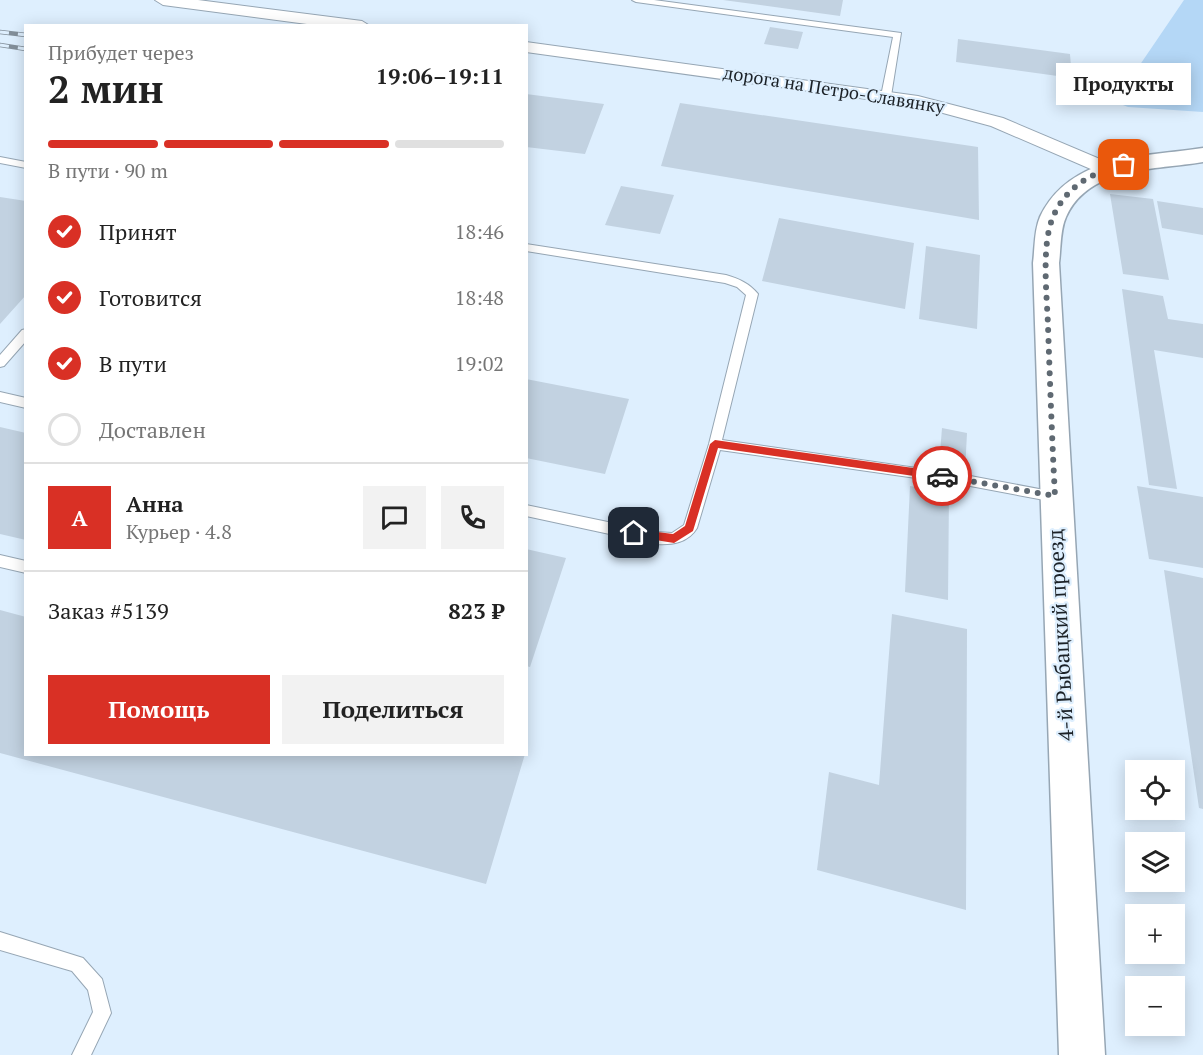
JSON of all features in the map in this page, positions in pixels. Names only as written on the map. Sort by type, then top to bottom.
[{"type":"street","points":[[163,0],[347,24]]},
{"type":"street","name":"дорога на Петро-Славянку","points":[[528,47],[918,101],[997,122],[1107,169]]},
{"type":"street","points":[[1107,169],[1142,162],[1203,155]]},
{"type":"street","name":"4-й Рыбацкий проезд","points":[[1082,1055],[1046,262],[1052,218],[1066,196],[1083,180],[1107,169]]},
{"type":"lane","points":[[636,0],[898,34],[886,96]]},
{"type":"lane","points":[[0,160],[24,165]]},
{"type":"lane","points":[[528,247],[726,279],[741,284],[752,294],[715,444],[690,528],[674,539],[656,538],[528,510]]},
{"type":"lane","points":[[0,363],[24,335]]},
{"type":"lane","points":[[0,397],[24,403]]},
{"type":"lane","points":[[715,444],[965,480],[1055,496]]},
{"type":"lane","points":[[0,561],[24,567]]},
{"type":"lane","points":[[0,941],[76,964],[96,985],[102,1013],[81,1055]]},
{"type":"shaded area","points":[[1184,0],[1203,0],[1203,112],[1128,107],[1085,90],[1091,72],[1133,75]]},
{"type":"building","points":[[723,0],[843,0],[840,16]]},
{"type":"building","points":[[770,27],[803,32],[798,49],[764,44]]},
{"type":"building","points":[[958,39],[1070,54],[1072,78],[956,62]]},
{"type":"building","points":[[528,94],[604,104],[585,154],[528,147]]},
{"type":"building","points":[[680,103],[978,147],[979,220],[661,166]]},
{"type":"building","points":[[621,186],[674,195],[660,234],[605,225]]},
{"type":"building","points":[[1110,194],[1153,199],[1169,280],[1123,274]]},
{"type":"building","points":[[0,197],[24,201],[24,297],[0,324]]},
{"type":"building","points":[[1157,201],[1203,208],[1203,235],[1162,228]]},
{"type":"building","points":[[779,218],[914,243],[905,309],[762,281]]},
{"type":"building","points":[[926,246],[980,255],[977,329],[919,319]]},
{"type":"building","points":[[1122,289],[1163,296],[1168,319],[1203,324],[1203,358],[1154,350],[1177,489],[1149,485]]},
{"type":"building","points":[[528,379],[629,399],[605,474],[528,458]]},
{"type":"building","points":[[0,427],[24,433],[24,540],[0,534]]},
{"type":"building","points":[[942,428],[967,433],[965,472],[939,466]]},
{"type":"building","points":[[910,486],[949,493],[948,600],[905,592]]},
{"type":"building","points":[[1137,486],[1203,497],[1203,568],[1149,559]]},
{"type":"building","points":[[528,549],[566,558],[530,667],[528,666]]},
{"type":"building","points":[[1164,570],[1203,578],[1203,809],[1199,808]]},
{"type":"building","points":[[0,610],[24,616],[24,756],[524,756],[486,884],[0,753]]},
{"type":"building","points":[[892,614],[967,629],[966,910],[817,870],[829,772],[879,785]]},
{"type":"railway","points":[[0,32],[24,35]]},
{"type":"railway","points":[[0,45],[24,49]]},
{"type":"way so far","points":[[942,476],[1055,496],[1046,262],[1052,218],[1066,196],[1083,180],[1107,169],[1124,165]]},
{"type":"place","name":"Продукты","points":[[1124,165]]},
{"type":"route","points":[[634,533],[674,539],[690,528],[715,444],[942,476]]}]
